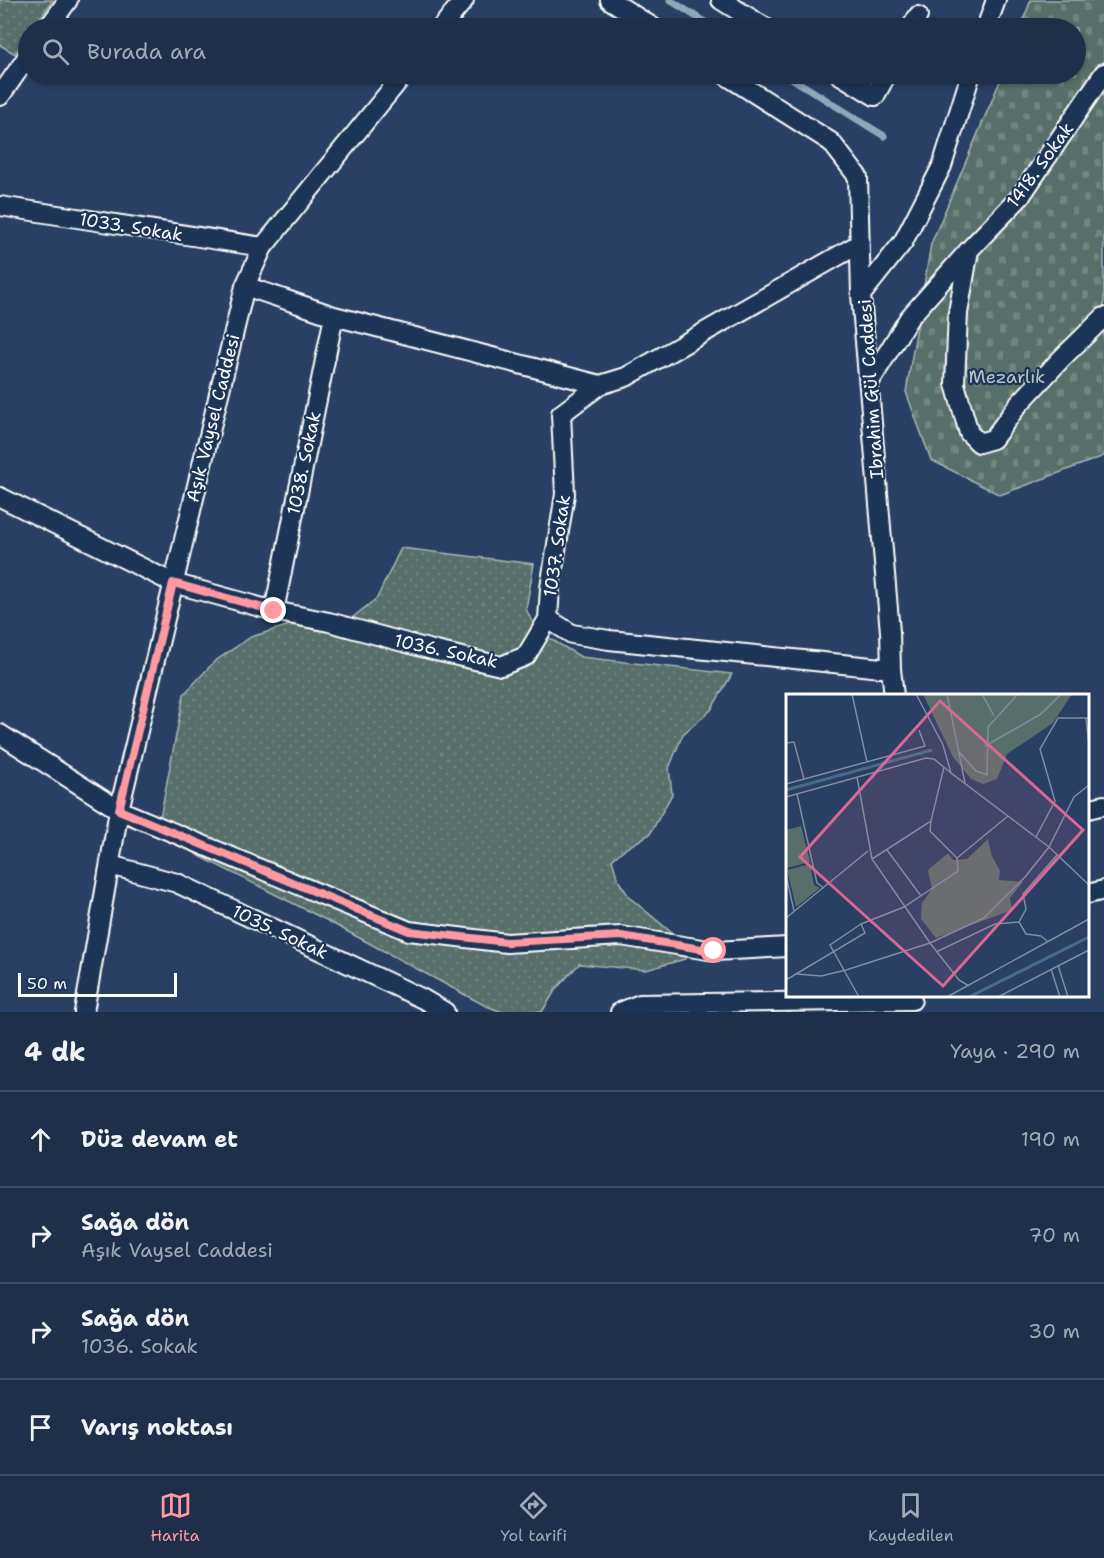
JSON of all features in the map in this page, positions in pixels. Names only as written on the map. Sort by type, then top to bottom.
[{"type":"street","points":[[55,18],[68,0]]},
{"type":"street","points":[[449,18],[464,0]]},
{"type":"street","points":[[609,0],[638,18]]},
{"type":"street","points":[[722,0],[750,18]]},
{"type":"street","points":[[990,18],[996,0]]},
{"type":"street","points":[[0,96],[18,70]]},
{"type":"street","name":"1418. Sokak","points":[[869,383],[909,318],[1020,197],[1104,73]]},
{"type":"street","name":"Aşık Vaysel Caddesi","points":[[84,1012],[119,810],[245,286],[262,247],[396,84]]},
{"type":"street","points":[[740,84],[831,142],[858,177],[861,295]]},
{"type":"street","points":[[855,84],[875,96],[882,84]]},
{"type":"street","name":"Ibrahim Gül Caddesi","points":[[894,694],[861,295],[903,242],[942,166],[968,84]]},
{"type":"street","name":"1033. Sokak","points":[[0,206],[262,247]]},
{"type":"street","points":[[245,286],[334,316],[600,384],[626,377],[859,244]]},
{"type":"street","points":[[969,250],[958,313],[955,384],[969,433],[979,443],[993,439],[1018,405],[1097,334],[1104,317]]},
{"type":"street","name":"1038. Sokak","points":[[274,611],[334,316]]},
{"type":"street","name":"1037. Sokak","points":[[548,619],[550,588],[565,494],[561,414],[600,384]]},
{"type":"street","name":"1036. Sokak","points":[[0,497],[173,583],[274,611],[329,622],[501,666],[526,656],[548,619]]},
{"type":"street","points":[[548,619],[572,634],[609,640],[891,669]]},
{"type":"street","points":[[0,734],[119,810],[409,931],[507,942],[621,936],[714,951],[786,946]]},
{"type":"street","points":[[1089,809],[1104,805]]},
{"type":"street","name":"1035. Sokak","points":[[110,865],[177,883],[423,999],[445,1012]]},
{"type":"street","points":[[1089,894],[1104,890]]},
{"type":"street","points":[[620,1012],[640,1004],[912,1002]]},
{"type":"green space","points":[[0,0],[53,0],[40,18],[18,18],[18,50],[15,54],[0,45]]},
{"type":"green space","name":"Mezarlık","points":[[1031,0],[1104,0],[1104,456],[1000,495],[931,460],[906,392],[931,244],[999,84],[1086,84],[1086,18],[1024,18]]},
{"type":"green space","points":[[401,548],[534,564],[526,609],[537,631],[581,657],[732,674],[711,710],[683,734],[669,768],[672,794],[650,834],[623,850],[612,860],[618,880],[630,898],[677,937],[685,959],[646,970],[579,964],[556,989],[542,1012],[502,1012],[484,1005],[326,920],[197,855],[160,818],[184,694],[215,661],[251,637],[293,624],[338,629],[377,598]]},
{"type":"waterway","points":[[670,0],[698,18]]},
{"type":"waterway","points":[[801,84],[884,136]]},
{"type":"route","points":[[274,611],[173,583],[119,810],[409,931],[507,942],[621,936],[714,951]]}]
